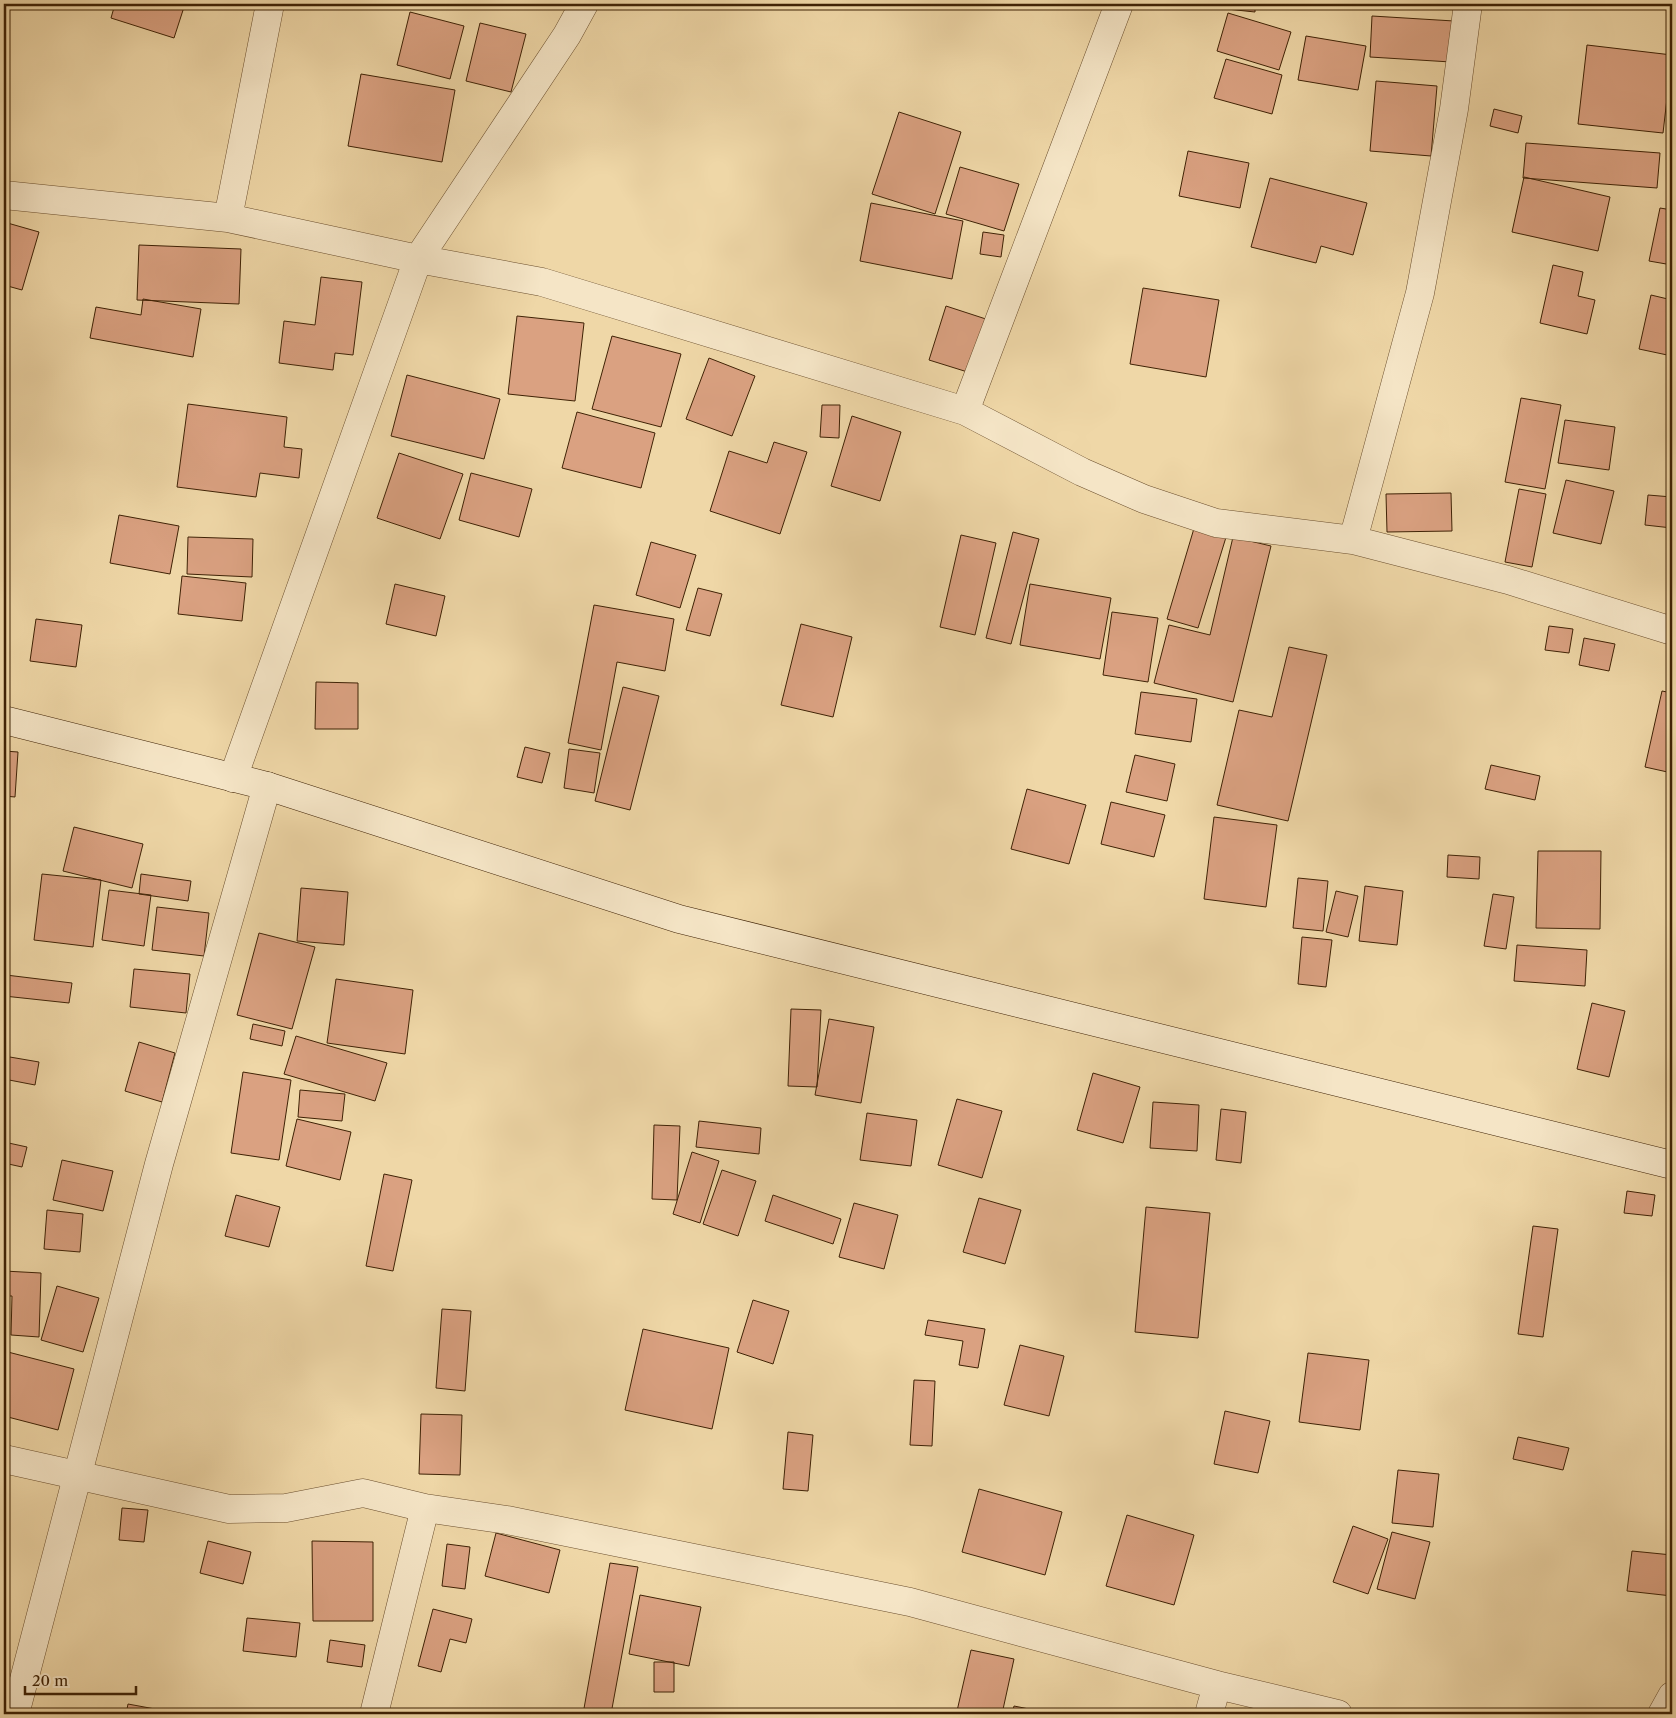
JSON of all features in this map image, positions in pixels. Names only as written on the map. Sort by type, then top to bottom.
[{"type":"street","points":[[228,218],[270,4]]},
{"type":"street","points":[[233,778],[418,259],[567,36],[584,4]]},
{"type":"street","points":[[965,411],[1119,4]]},
{"type":"street","points":[[1353,540],[1420,293],[1454,109],[1468,4]]},
{"type":"street","points":[[4,195],[228,218],[418,259],[542,282],[965,411],[1082,472],[1144,499],[1216,523],[1353,540],[1508,580],[1672,631]]},
{"type":"street","points":[[4,720],[267,786],[679,918],[1672,1165]]},
{"type":"street","points":[[15,1714],[159,1164],[267,786]]},
{"type":"street","points":[[4,1458],[229,1509],[286,1508],[363,1493],[425,1508],[507,1520],[910,1602],[1218,1685],[1338,1714]]},
{"type":"street","points":[[374,1714],[425,1508]]},
{"type":"street","points":[[1209,1714],[1218,1685]]},
{"type":"street","points":[[1662,1714],[1672,1696]]},
{"type":"building","points":[[115,4],[185,4],[174,38],[111,18]]},
{"type":"building","points":[[1180,4],[1255,4],[1255,12]]},
{"type":"building","points":[[410,12],[464,26],[450,79],[397,65]]},
{"type":"building","points":[[1228,13],[1291,32],[1279,70],[1217,51]]},
{"type":"building","points":[[1372,16],[1454,21],[1451,62],[1370,57]]},
{"type":"building","points":[[480,23],[526,34],[511,92],[466,81]]},
{"type":"building","points":[[1306,36],[1366,46],[1358,90],[1298,80]]},
{"type":"building","points":[[1587,45],[1672,55],[1663,133],[1578,124]]},
{"type":"building","points":[[1226,59],[1282,75],[1272,114],[1214,98]]},
{"type":"building","points":[[361,74],[455,90],[442,162],[348,146]]},
{"type":"building","points":[[1376,81],[1437,86],[1431,156],[1370,151]]},
{"type":"building","points":[[1494,109],[1522,116],[1518,133],[1490,126]]},
{"type":"building","points":[[899,112],[961,132],[935,214],[872,194]]},
{"type":"building","points":[[1526,143],[1660,153],[1657,188],[1523,178]]},
{"type":"building","points":[[1188,151],[1249,163],[1240,208],[1179,196]]},
{"type":"building","points":[[960,167],[1019,184],[1004,231],[946,214]]},
{"type":"building","points":[[1524,177],[1610,197],[1598,251],[1512,232]]},
{"type":"building","points":[[1270,178],[1367,203],[1353,255],[1321,246],[1316,263],[1251,247]]},
{"type":"building","points":[[871,203],[963,221],[952,279],[860,261]]},
{"type":"building","points":[[1660,208],[1672,210],[1672,265],[1649,261]]},
{"type":"building","points":[[4,222],[39,232],[22,290],[4,285]]},
{"type":"building","points":[[983,232],[1004,235],[1001,257],[980,254]]},
{"type":"building","points":[[139,245],[241,249],[239,304],[137,300]]},
{"type":"building","points":[[1553,265],[1583,272],[1578,296],[1595,300],[1587,334],[1540,323]]},
{"type":"building","points":[[321,277],[362,282],[353,355],[335,353],[333,370],[279,363],[284,321],[315,325]]},
{"type":"building","points":[[1143,288],[1219,300],[1206,377],[1130,364]]},
{"type":"building","points":[[1651,295],[1672,300],[1672,356],[1639,349]]},
{"type":"building","points":[[143,299],[201,309],[193,357],[90,338],[96,307],[141,315]]},
{"type":"building","points":[[946,306],[992,321],[974,374],[929,360]]},
{"type":"building","points":[[517,316],[584,323],[575,401],[508,394]]},
{"type":"building","points":[[612,336],[681,354],[661,427],[592,409]]},
{"type":"building","points":[[709,358],[755,376],[732,436],[686,419]]},
{"type":"building","points":[[407,375],[500,399],[484,459],[391,436]]},
{"type":"building","points":[[1521,398],[1561,405],[1545,489],[1505,482]]},
{"type":"building","points":[[188,404],[287,417],[284,447],[302,449],[299,478],[260,473],[256,497],[177,487]]},
{"type":"building","points":[[822,405],[840,405],[839,438],[820,437]]},
{"type":"building","points":[[577,412],[655,433],[641,488],[562,468]]},
{"type":"building","points":[[852,416],[901,432],[880,501],[831,486]]},
{"type":"building","points":[[1565,420],[1615,427],[1609,470],[1558,463]]},
{"type":"building","points":[[774,442],[807,452],[780,534],[710,511],[729,451],[767,463]]},
{"type":"building","points":[[399,453],[463,474],[440,539],[377,518]]},
{"type":"building","points":[[471,473],[532,489],[519,537],[459,520]]},
{"type":"building","points":[[1566,480],[1614,491],[1601,544],[1553,533]]},
{"type":"building","points":[[1519,489],[1546,494],[1532,567],[1505,562]]},
{"type":"building","points":[[1451,493],[1452,531],[1387,532],[1386,494]]},
{"type":"building","points":[[1648,495],[1672,497],[1672,528],[1645,525]]},
{"type":"building","points":[[119,515],[179,526],[170,574],[110,563]]},
{"type":"building","points":[[1195,525],[1227,534],[1198,628],[1167,619]]},
{"type":"building","points":[[1013,532],[1039,539],[1011,644],[986,638]]},
{"type":"building","points":[[961,535],[996,543],[975,635],[940,627]]},
{"type":"building","points":[[188,537],[253,539],[252,577],[187,574]]},
{"type":"building","points":[[1233,537],[1271,546],[1233,702],[1154,683],[1169,625],[1210,635]]},
{"type":"building","points":[[651,542],[696,555],[680,608],[636,595]]},
{"type":"building","points":[[182,576],[246,583],[242,621],[178,614]]},
{"type":"building","points":[[395,584],[445,596],[436,636],[386,624]]},
{"type":"building","points":[[1030,584],[1111,598],[1100,659],[1020,645]]},
{"type":"building","points":[[698,588],[722,594],[710,636],[686,630]]},
{"type":"building","points":[[594,605],[674,619],[665,671],[617,662],[601,750],[568,743]]},
{"type":"building","points":[[1112,612],[1158,618],[1148,682],[1103,675]]},
{"type":"building","points":[[36,619],[82,625],[76,667],[30,661]]},
{"type":"building","points":[[801,624],[852,637],[833,717],[781,705]]},
{"type":"building","points":[[1549,626],[1573,629],[1569,653],[1545,650]]},
{"type":"building","points":[[1584,638],[1615,644],[1609,671],[1579,665]]},
{"type":"building","points":[[1289,647],[1327,655],[1288,821],[1217,805],[1239,710],[1272,717]]},
{"type":"building","points":[[316,682],[358,683],[358,729],[315,729]]},
{"type":"building","points":[[623,687],[659,696],[630,810],[595,801]]},
{"type":"building","points":[[1662,691],[1672,693],[1672,773],[1645,767]]},
{"type":"building","points":[[1141,692],[1197,699],[1191,742],[1135,734]]},
{"type":"building","points":[[525,747],[550,753],[542,783],[517,777]]},
{"type":"building","points":[[569,749],[600,753],[594,793],[564,788]]},
{"type":"building","points":[[4,751],[18,752],[15,797],[4,796]]},
{"type":"building","points":[[1135,755],[1175,764],[1167,801],[1126,792]]},
{"type":"building","points":[[1491,765],[1540,776],[1535,800],[1485,789]]},
{"type":"building","points":[[1027,789],[1086,805],[1069,864],[1011,849]]},
{"type":"building","points":[[1111,802],[1165,815],[1154,857],[1101,844]]},
{"type":"building","points":[[1214,817],[1277,825],[1266,907],[1204,899]]},
{"type":"building","points":[[74,827],[143,844],[132,888],[63,871]]},
{"type":"building","points":[[1538,851],[1601,851],[1600,929],[1536,928]]},
{"type":"building","points":[[1448,855],[1480,857],[1479,879],[1447,877]]},
{"type":"building","points":[[42,874],[101,880],[93,947],[34,940]]},
{"type":"building","points":[[141,874],[191,881],[188,901],[139,894]]},
{"type":"building","points":[[1298,878],[1328,881],[1323,931],[1293,928]]},
{"type":"building","points":[[1365,886],[1403,891],[1397,945],[1359,941]]},
{"type":"building","points":[[301,888],[348,892],[344,945],[297,941]]},
{"type":"building","points":[[109,890],[151,895],[144,946],[102,940]]},
{"type":"building","points":[[1336,891],[1358,896],[1348,937],[1326,932]]},
{"type":"building","points":[[1493,894],[1514,897],[1506,949],[1484,946]]},
{"type":"building","points":[[157,907],[209,913],[204,956],[152,950]]},
{"type":"building","points":[[259,933],[315,947],[292,1029],[237,1015]]},
{"type":"building","points":[[1302,937],[1332,940],[1326,987],[1298,984]]},
{"type":"building","points":[[1517,945],[1587,950],[1585,986],[1514,981]]},
{"type":"building","points":[[134,969],[190,974],[186,1013],[130,1007]]},
{"type":"building","points":[[6,975],[72,983],[69,1003],[4,996]]},
{"type":"building","points":[[336,979],[413,990],[405,1054],[327,1043]]},
{"type":"building","points":[[1592,1003],[1625,1011],[1609,1077],[1577,1069]]},
{"type":"building","points":[[791,1009],[821,1010],[817,1087],[788,1086]]},
{"type":"building","points":[[829,1019],[874,1027],[861,1103],[815,1095]]},
{"type":"building","points":[[253,1024],[285,1031],[282,1046],[250,1039]]},
{"type":"building","points":[[296,1036],[387,1063],[375,1101],[284,1074]]},
{"type":"building","points":[[139,1042],[175,1053],[162,1102],[125,1091]]},
{"type":"building","points":[[4,1056],[39,1062],[35,1085],[4,1079]]},
{"type":"building","points":[[243,1072],[291,1080],[279,1160],[231,1153]]},
{"type":"building","points":[[1093,1073],[1140,1087],[1123,1143],[1077,1130]]},
{"type":"building","points":[[300,1090],[345,1094],[342,1121],[298,1117]]},
{"type":"building","points":[[957,1099],[1002,1111],[982,1178],[938,1165]]},
{"type":"building","points":[[1153,1102],[1199,1105],[1197,1151],[1150,1148]]},
{"type":"building","points":[[1221,1109],[1246,1112],[1241,1163],[1216,1160]]},
{"type":"building","points":[[867,1113],[917,1120],[911,1166],[860,1160]]},
{"type":"building","points":[[297,1119],[351,1132],[340,1180],[286,1166]]},
{"type":"building","points":[[699,1121],[761,1128],[759,1154],[696,1147]]},
{"type":"building","points":[[654,1125],[680,1126],[677,1200],[652,1199]]},
{"type":"building","points":[[4,1142],[27,1147],[22,1167],[4,1163]]},
{"type":"building","points":[[692,1152],[719,1161],[700,1223],[673,1214]]},
{"type":"building","points":[[62,1160],[113,1171],[103,1211],[53,1200]]},
{"type":"building","points":[[722,1170],[756,1181],[738,1236],[703,1224]]},
{"type":"building","points":[[384,1174],[412,1180],[393,1271],[366,1266]]},
{"type":"building","points":[[1627,1191],[1655,1195],[1652,1216],[1624,1213]]},
{"type":"building","points":[[236,1195],[280,1207],[269,1247],[225,1236]]},
{"type":"building","points":[[773,1195],[841,1219],[833,1244],[765,1221]]},
{"type":"building","points":[[979,1198],[1021,1210],[1005,1264],[963,1252]]},
{"type":"building","points":[[854,1203],[898,1215],[884,1269],[839,1257]]},
{"type":"building","points":[[1146,1207],[1210,1213],[1198,1338],[1135,1332]]},
{"type":"building","points":[[47,1210],[83,1214],[80,1252],[44,1249]]},
{"type":"building","points":[[1533,1226],[1558,1229],[1543,1337],[1518,1334]]},
{"type":"building","points":[[4,1271],[41,1273],[39,1337],[11,1335],[12,1296],[4,1296]]},
{"type":"building","points":[[57,1286],[99,1298],[83,1352],[41,1340]]},
{"type":"building","points":[[753,1300],[789,1311],[773,1364],[737,1352]]},
{"type":"building","points":[[442,1309],[471,1311],[465,1391],[436,1388]]},
{"type":"building","points":[[928,1320],[985,1329],[978,1368],[959,1365],[963,1341],[925,1335]]},
{"type":"building","points":[[643,1329],[729,1348],[712,1429],[625,1410]]},
{"type":"building","points":[[1020,1345],[1064,1356],[1049,1416],[1004,1405]]},
{"type":"building","points":[[4,1351],[74,1369],[58,1430],[4,1416]]},
{"type":"building","points":[[1308,1353],[1369,1360],[1360,1430],[1299,1422]]},
{"type":"building","points":[[914,1380],[935,1381],[932,1446],[910,1445]]},
{"type":"building","points":[[1225,1411],[1270,1421],[1258,1473],[1214,1464]]},
{"type":"building","points":[[421,1414],[462,1415],[460,1475],[419,1474]]},
{"type":"building","points":[[788,1432],[813,1435],[808,1491],[783,1489]]},
{"type":"building","points":[[1518,1437],[1569,1448],[1563,1470],[1513,1459]]},
{"type":"building","points":[[1398,1470],[1439,1474],[1433,1527],[1392,1523]]},
{"type":"building","points":[[979,1489],[1062,1512],[1045,1575],[962,1552]]},
{"type":"building","points":[[122,1508],[148,1510],[144,1542],[119,1540]]},
{"type":"building","points":[[1127,1515],[1194,1535],[1174,1605],[1106,1586]]},
{"type":"building","points":[[1353,1526],[1388,1539],[1368,1594],[1333,1582]]},
{"type":"building","points":[[1392,1532],[1430,1542],[1415,1599],[1377,1589]]},
{"type":"building","points":[[496,1533],[560,1550],[549,1593],[485,1576]]},
{"type":"building","points":[[208,1541],[251,1552],[243,1584],[200,1573]]},
{"type":"building","points":[[312,1541],[373,1542],[373,1621],[313,1621]]},
{"type":"building","points":[[447,1544],[470,1547],[465,1589],[442,1586]]},
{"type":"building","points":[[1632,1551],[1672,1555],[1672,1596],[1627,1591]]},
{"type":"building","points":[[610,1563],[638,1567],[611,1714],[583,1714]]},
{"type":"building","points":[[640,1595],[701,1607],[689,1666],[629,1654]]},
{"type":"building","points":[[433,1609],[472,1619],[466,1643],[450,1639],[441,1672],[418,1666]]},
{"type":"building","points":[[247,1618],[300,1623],[296,1657],[243,1651]]},
{"type":"building","points":[[330,1640],[365,1645],[362,1667],[327,1662]]},
{"type":"building","points":[[971,1650],[1014,1659],[1002,1714],[971,1714],[957,1711]]},
{"type":"building","points":[[654,1662],[674,1662],[674,1692],[654,1692]]},
{"type":"building","points":[[128,1704],[182,1714],[126,1714]]},
{"type":"building","points":[[1014,1706],[1054,1714],[1012,1714]]},
{"type":"building","points":[[618,1709],[646,1714],[616,1714]]}]
